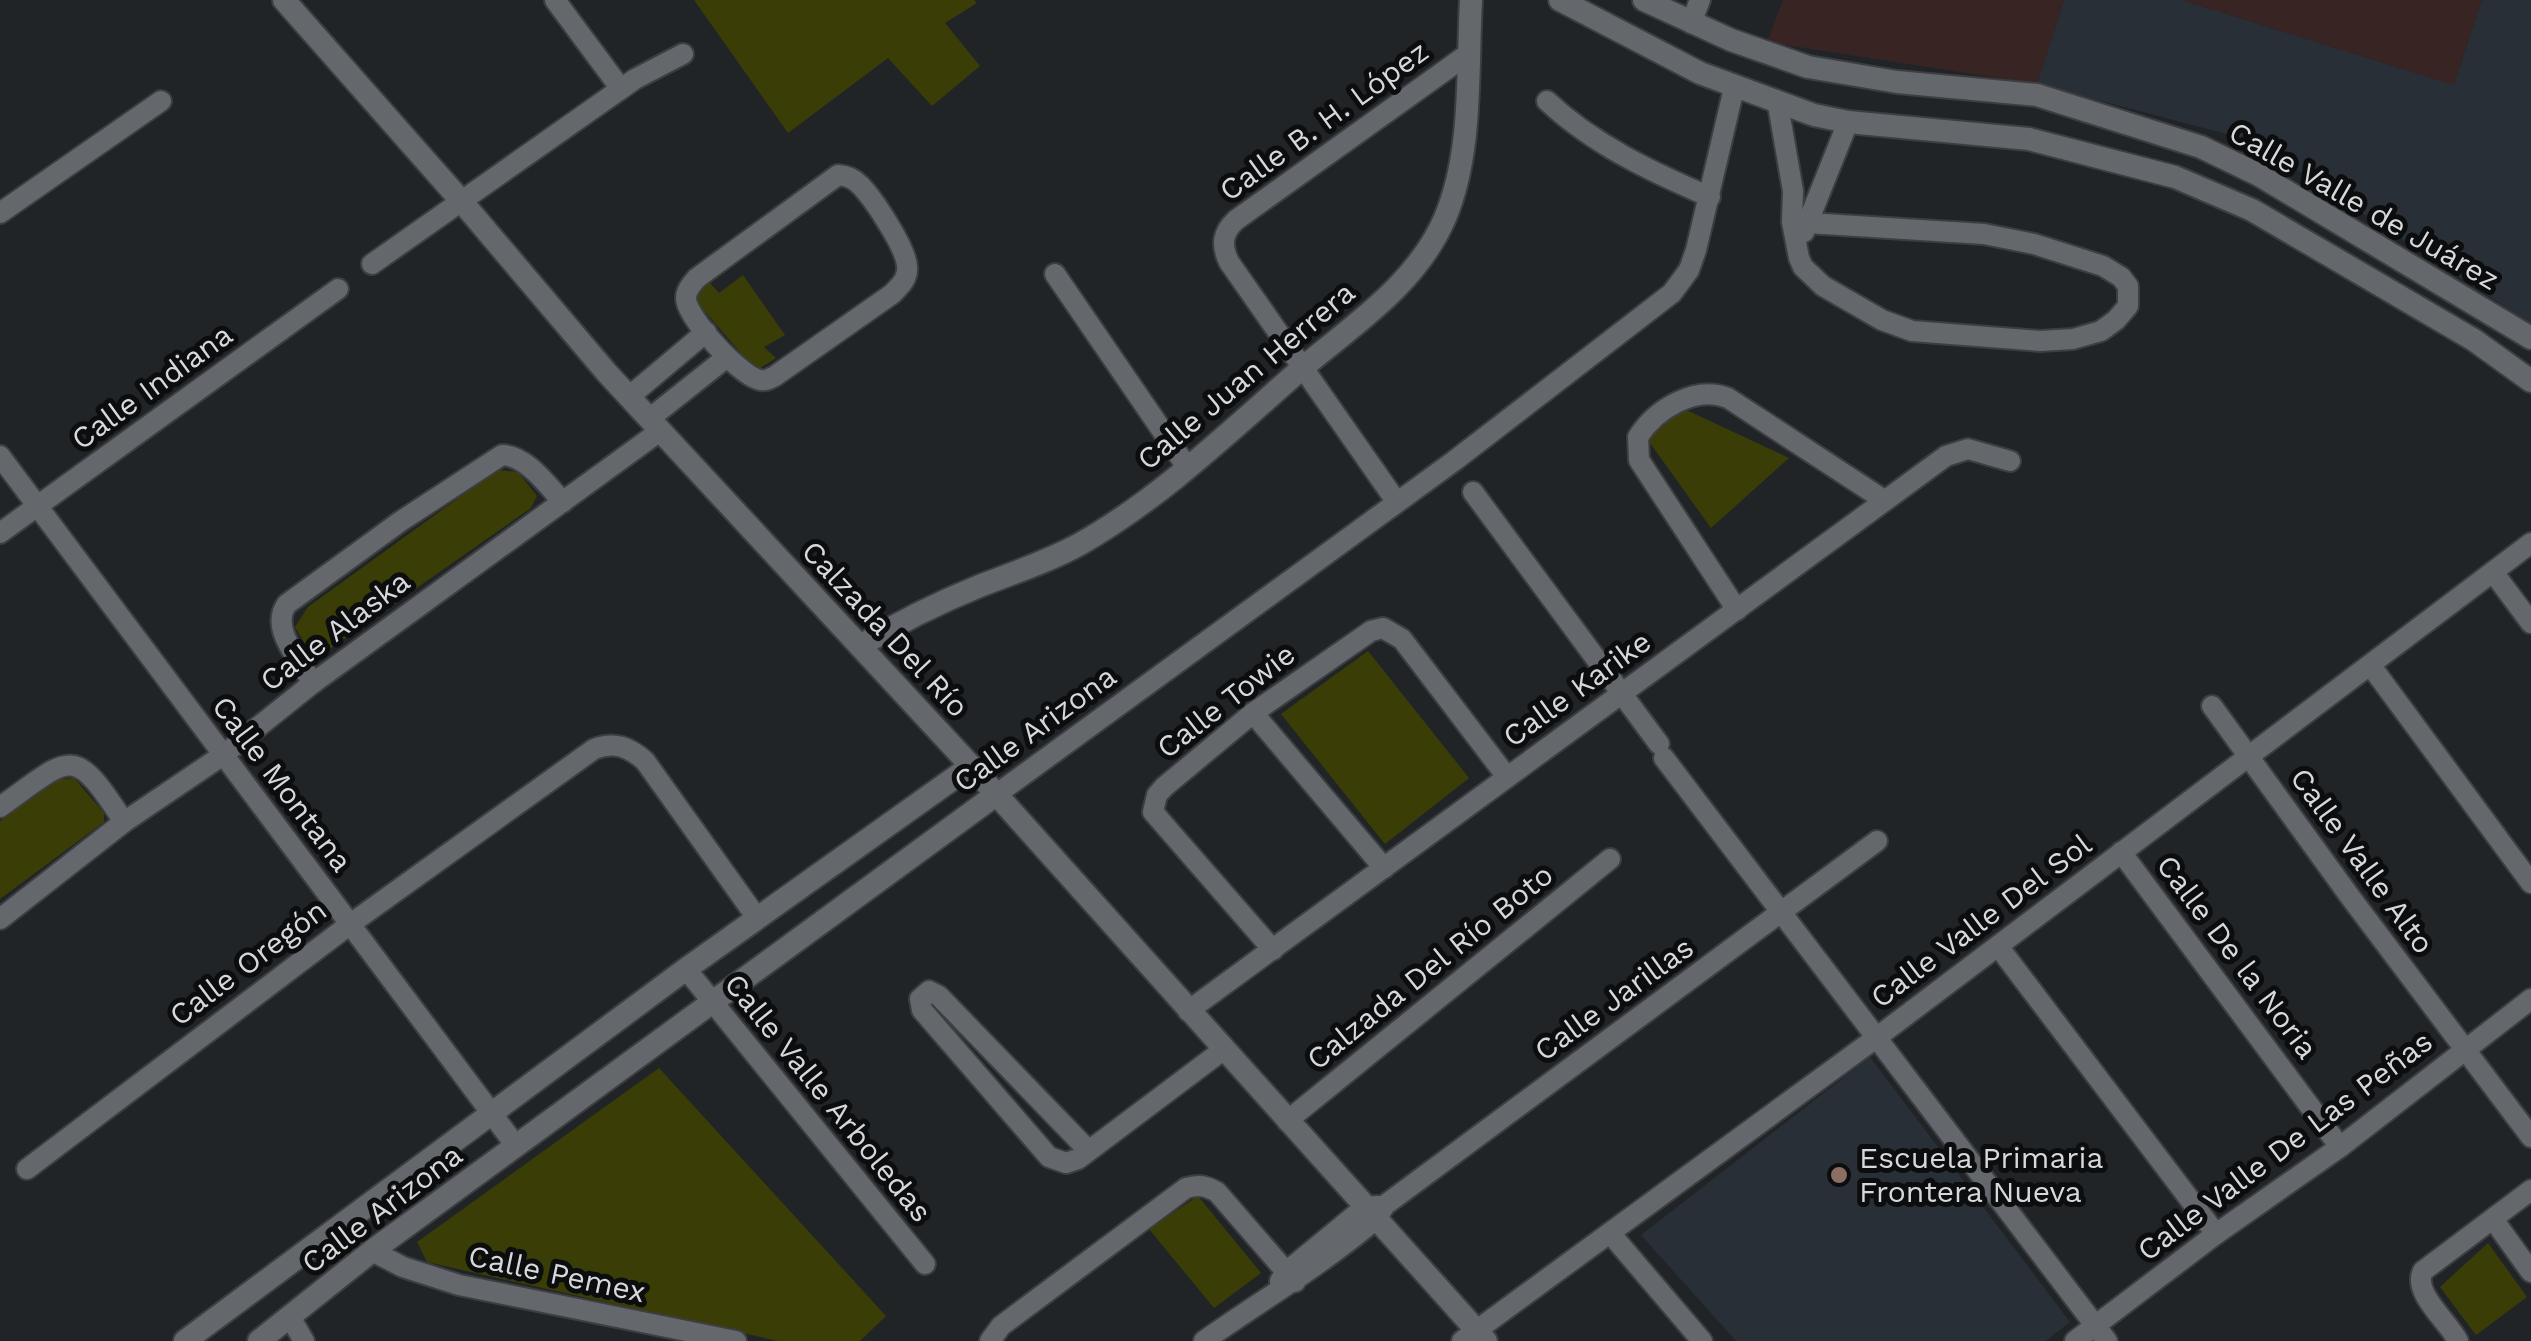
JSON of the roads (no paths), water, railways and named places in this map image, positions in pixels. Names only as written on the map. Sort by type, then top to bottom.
[{"type":"street","name":"Calzada Del Río","points":[[284,0],[463,202],[607,373],[997,794],[1288,1121],[1375,1210],[1475,1338]]},
{"type":"street","points":[[555,0],[620,89]]},
{"type":"street","name":"Calle Juan Herrera","points":[[860,646],[916,614],[1047,561],[1114,522],[1187,467],[1373,310],[1417,267],[1444,220],[1458,173],[1471,0]]},
{"type":"street","name":"Calle Valle de Juárez","points":[[1560,0],[1734,88],[1778,104],[1848,122],[2029,139],[2214,191],[2474,340],[2531,381]]},
{"type":"street","points":[[1691,23],[1700,0]]},
{"type":"street","name":"Calle Valle de Juárez","points":[[1655,3],[1691,23],[1767,54],[1852,77],[2037,96],[2229,158],[2531,338]]},
{"type":"street","points":[[372,264],[620,89],[683,54]]},
{"type":"street","name":"Calle B. H. López","points":[[1301,369],[1229,262],[1222,242],[1225,233],[1236,220],[1468,54]]},
{"type":"street","name":"Calle Arizona","points":[[259,1341],[372,1250],[1454,461],[1672,293],[1689,270],[1734,88]]},
{"type":"street","points":[[2029,139],[2037,96]]},
{"type":"street","points":[[0,213],[161,101]]},
{"type":"street","points":[[1546,101],[1577,129],[1649,170],[1710,197]]},
{"type":"street","points":[[1778,104],[1800,222],[1803,268],[1823,286],[1882,320],[1912,331],[2061,342],[2100,330],[2128,306],[2128,286],[2122,277],[2103,266],[2034,244],[1984,234],[1800,222]]},
{"type":"street","points":[[1800,222],[1848,122]]},
{"type":"street","points":[[848,176],[863,187],[903,250],[908,272],[904,281],[879,304],[768,379],[752,377],[706,332],[687,305],[686,298],[698,278],[829,180],[848,176]]},
{"type":"street","points":[[1056,274],[1187,467]]},
{"type":"street","name":"Calle Indiana","points":[[0,533],[338,290]]},
{"type":"street","points":[[630,396],[706,332]]},
{"type":"street","name":"Calle Alaska","points":[[0,919],[124,822],[224,755],[313,683],[563,502],[655,425],[728,356]]},
{"type":"street","points":[[1301,369],[1396,502]]},
{"type":"street","points":[[1737,610],[1639,460],[1638,437],[1649,423],[1686,397],[1714,392],[1884,500]]},
{"type":"street","name":"Calle Karike","points":[[1188,1012],[1956,451],[1980,450],[2010,461]]},
{"type":"street","points":[[313,683],[280,628],[286,604],[387,531],[502,456],[510,455],[526,465],[563,502]]},
{"type":"street","name":"Calle Montana","points":[[0,456],[516,1146]]},
{"type":"street","points":[[1474,492],[1780,913],[2101,1333]]},
{"type":"street","name":"Calle Valle Del Sol","points":[[1475,1338],[2531,543]]},
{"type":"street","points":[[2493,572],[2531,623]]},
{"type":"street","name":"Calle Towie","points":[[1272,950],[1153,812],[1156,795],[1164,787],[1253,713],[1371,631],[1382,628],[1402,639],[1507,777]]},
{"type":"street","points":[[2372,666],[2531,883]]},
{"type":"street","name":"Calle Valle Alto","points":[[2212,706],[2531,1136]]},
{"type":"street","points":[[1253,713],[1384,868]]},
{"type":"street","name":"Calle Oregón","points":[[27,1168],[349,925],[594,749],[607,744],[633,751],[645,761],[758,918]]},
{"type":"street","points":[[0,808],[53,770],[68,764],[83,767],[95,777],[124,822]]},
{"type":"street","name":"Calle Arizona","points":[[185,1341],[686,970],[971,766]]},
{"type":"street","name":"Calle Jarillas","points":[[1204,1341],[1273,1292],[1375,1210],[1877,841]]},
{"type":"street","name":"Calle De la Noria","points":[[2122,852],[2340,1147]]},
{"type":"street","name":"Calzada Del Río Boto","points":[[1288,1121],[1610,860]]},
{"type":"street","points":[[1998,946],[2216,1234]]},
{"type":"street","name":"Calle Valle Arboledas","points":[[686,970],[925,1264]]},
{"type":"street","points":[[1088,1150],[939,996],[930,991],[924,993],[920,999],[922,1010],[1049,1157],[1058,1162],[1072,1162],[1196,1074],[1223,1050]]},
{"type":"street","name":"Calle Valle De Las Peñas","points":[[2075,1341],[2101,1333],[2216,1234],[2340,1147],[2531,1000]]},
{"type":"street","points":[[990,1341],[1001,1326],[1186,1188],[1202,1185],[1217,1192],[1290,1277]]},
{"type":"street","points":[[2458,1341],[2422,1289],[2420,1277],[2531,1190]]},
{"type":"street","points":[[2494,1220],[2531,1272]]},
{"type":"street","points":[[1610,1234],[1702,1341]]},
{"type":"street","name":"Calle Pemex","points":[[372,1250],[403,1266],[459,1285],[736,1341]]},
{"type":"street","points":[[290,1317],[304,1341]]},
{"type":"place","name":"Escuela Primaria Frontera Nueva","points":[[1839,1175]]}]
